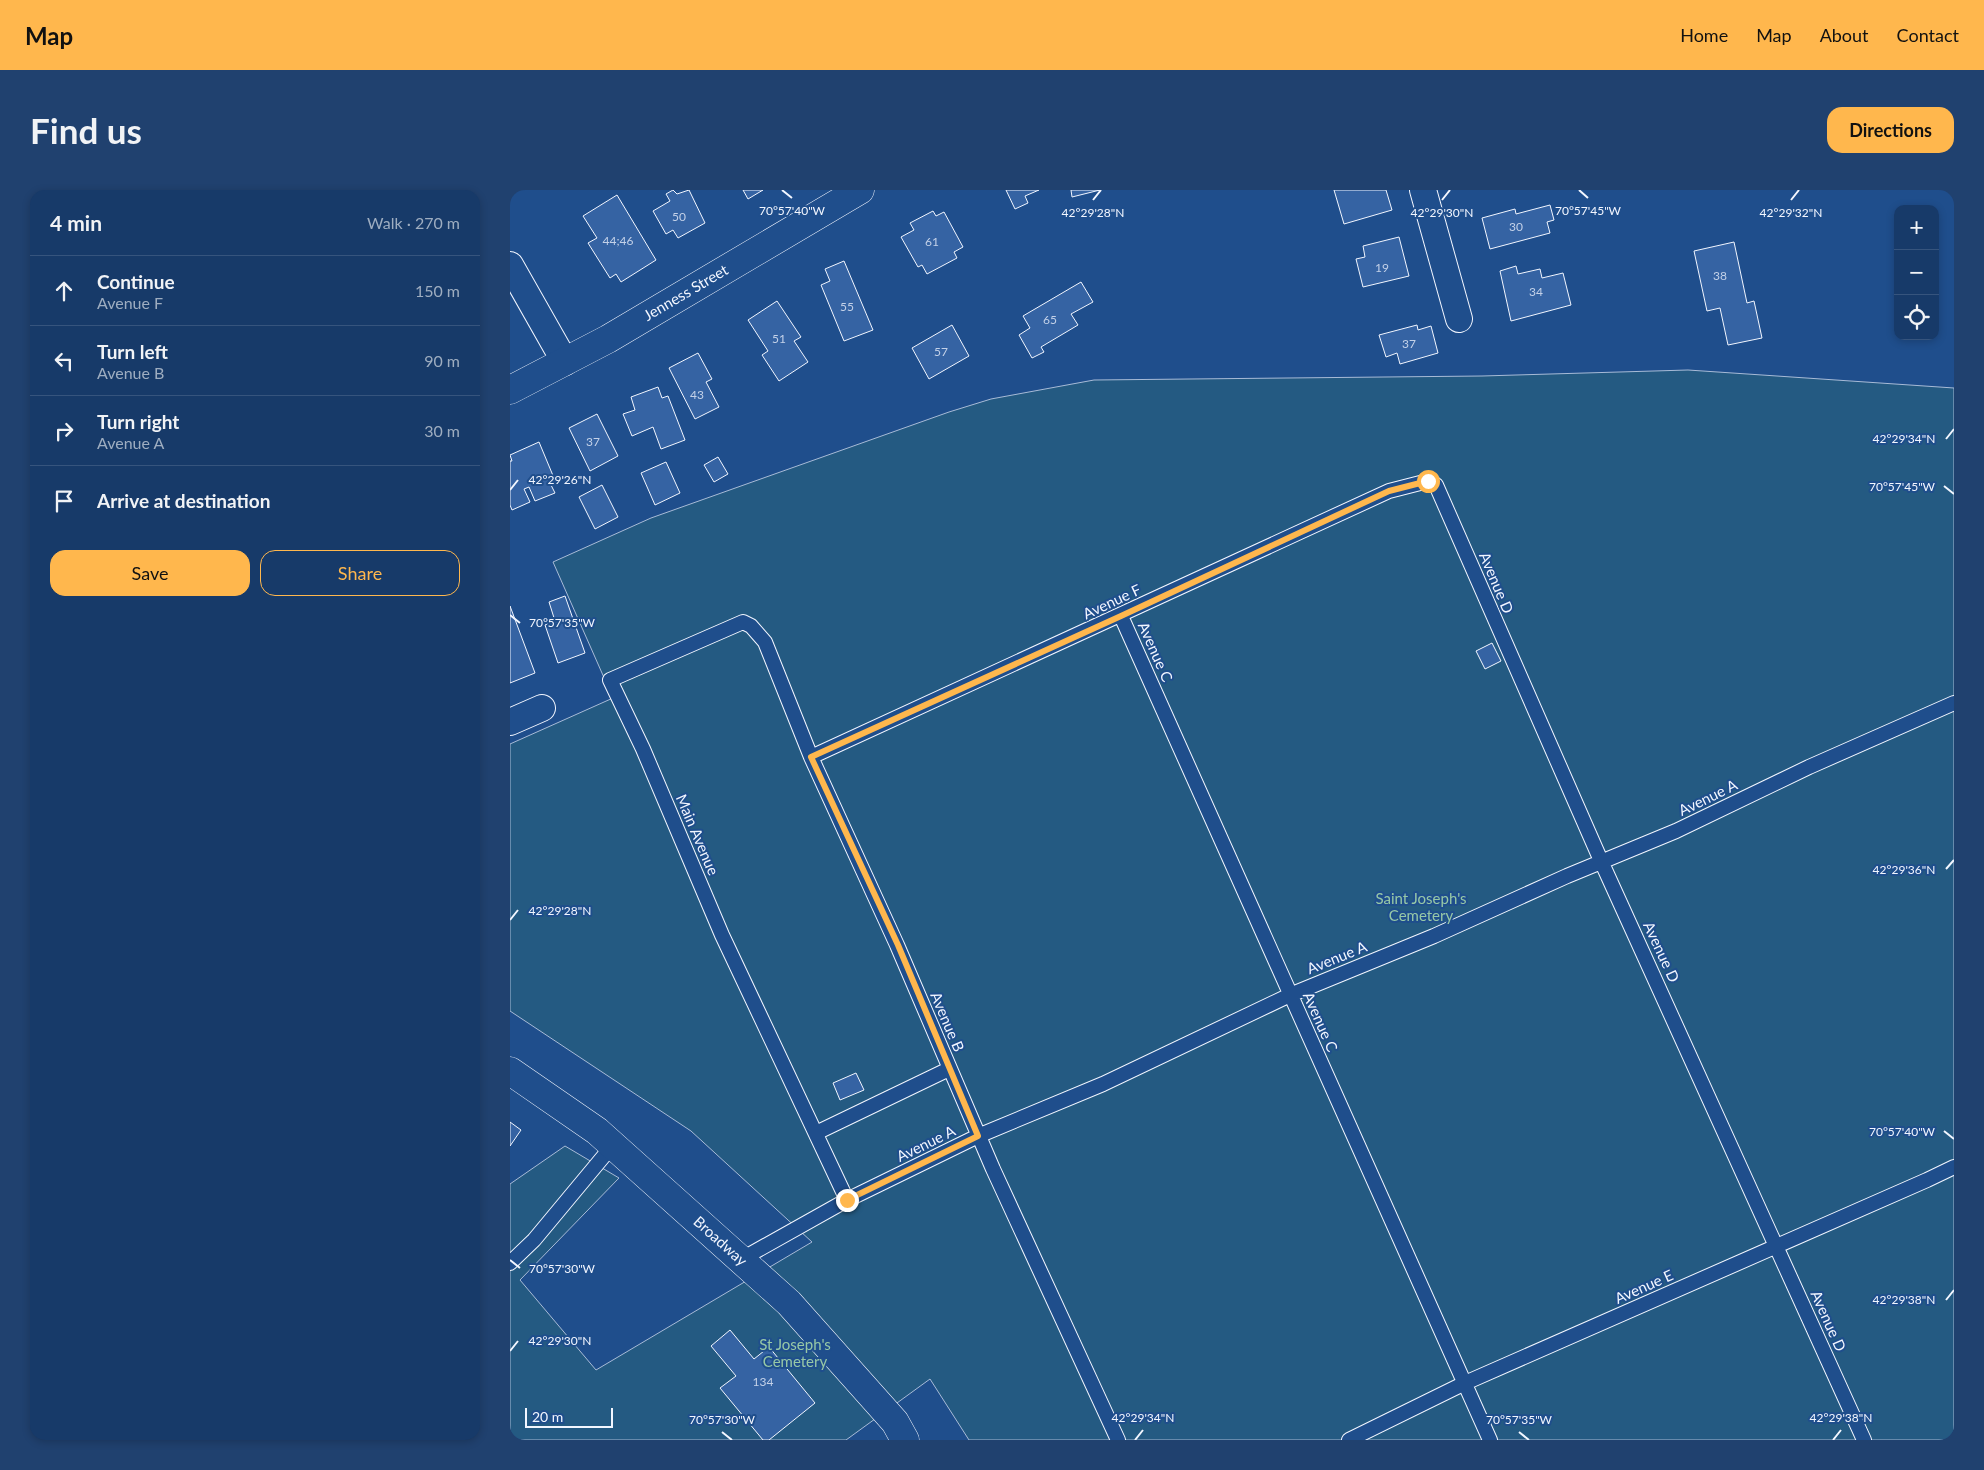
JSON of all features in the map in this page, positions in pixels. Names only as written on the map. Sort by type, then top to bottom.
[{"type":"main road","name":"Jenness Street","points":[[510,390],[608,339],[860,190]]},
{"type":"main road","name":"Broadway","points":[[510,1071],[597,1131],[789,1303],[896,1422],[905,1440]]},
{"type":"street","points":[[1423,190],[1459,319]]},
{"type":"street","points":[[510,265],[565,362]]},
{"type":"street","points":[[510,722],[542,708]]},
{"type":"lane","name":"Avenue F","points":[[811,757],[1121,616],[1389,491],[1428,481]]},
{"type":"lane","name":"Avenue D","points":[[1428,481],[1436,485],[1602,863],[1864,1440]]},
{"type":"lane","name":"Avenue C","points":[[1121,616],[1490,1440]]},
{"type":"lane","name":"Avenue B","points":[[743,622],[751,626],[765,642],[811,757],[898,945],[978,1136],[1118,1440]]},
{"type":"lane","name":"Main Avenue","points":[[743,622],[610,680],[643,749],[722,935],[847,1200]]},
{"type":"lane","name":"Avenue A","points":[[740,1260],[847,1200],[978,1136],[1103,1084],[1290,995],[1434,936],[1567,876],[1602,863],[1954,703]]},
{"type":"lane","points":[[816,1133],[949,1069]]},
{"type":"lane","points":[[510,1263],[534,1240],[613,1145]]},
{"type":"lane","name":"Avenue E","points":[[1349,1440],[1465,1383],[1927,1180],[1954,1166]]},
{"type":"green space","name":"Saint Joseph's Cemetery","points":[[1688,370],[1954,388],[1954,1440],[969,1440],[930,1379],[846,1440],[510,1440],[510,1184],[565,1146],[619,1178],[520,1280],[596,1370],[812,1242],[691,1131],[510,1011],[510,744],[613,698],[553,562],[651,518],[949,412],[991,399],[1094,380],[1482,376]]},
{"type":"building","points":[[673,190],[677,194],[689,190],[705,223],[678,238],[673,230],[666,234],[653,211],[670,201],[666,194]]},
{"type":"building","points":[[743,190],[763,190],[748,199]]},
{"type":"building","points":[[1006,190],[1039,190],[1025,196],[1028,203],[1015,209]]},
{"type":"building","points":[[1071,190],[1100,190],[1072,197]]},
{"type":"building","points":[[1334,190],[1386,190],[1392,210],[1344,224]]},
{"type":"building","points":[[617,195],[656,260],[621,282],[616,274],[610,278],[588,243],[597,238],[583,216]]},
{"type":"building","points":[[1550,205],[1554,220],[1547,222],[1550,233],[1490,249],[1482,218],[1515,209],[1516,214]]},
{"type":"building","points":[[933,211],[936,216],[944,212],[963,247],[954,252],[957,258],[927,274],[922,265],[918,267],[901,237],[914,230],[910,223]]},
{"type":"building","points":[[1399,237],[1409,276],[1363,287],[1356,259],[1365,257],[1363,246]]},
{"type":"building","points":[[1734,242],[1747,303],[1754,301],[1762,338],[1728,345],[1720,308],[1707,311],[1694,251]]},
{"type":"building","points":[[844,261],[873,330],[844,341],[821,285],[830,281],[825,269]]},
{"type":"building","points":[[1516,266],[1518,274],[1540,269],[1542,278],[1563,273],[1571,305],[1511,321],[1500,271]]},
{"type":"building","points":[[1081,282],[1093,302],[1071,314],[1078,325],[1041,347],[1044,352],[1032,358],[1019,335],[1030,328],[1023,316]]},
{"type":"building","points":[[777,301],[801,337],[794,341],[808,362],[779,381],[762,355],[768,351],[748,320]]},
{"type":"building","points":[[952,325],[969,356],[929,379],[912,348]]},
{"type":"building","points":[[1417,325],[1418,330],[1431,326],[1438,353],[1400,364],[1397,353],[1386,357],[1379,335]]},
{"type":"building","points":[[698,353],[712,379],[706,382],[719,407],[695,419],[669,368]]},
{"type":"building","points":[[658,387],[662,398],[668,396],[685,440],[661,449],[653,427],[632,436],[623,414],[635,410],[631,397]]},
{"type":"building","points":[[597,414],[618,456],[590,471],[569,428]]},
{"type":"building","points":[[539,442],[554,478],[549,481],[555,493],[535,501],[529,487],[524,489],[530,502],[512,510],[510,505],[510,461],[512,461],[510,455]]},
{"type":"building","points":[[718,457],[728,474],[714,482],[704,465]]},
{"type":"building","points":[[666,462],[680,493],[655,505],[641,473]]},
{"type":"building","points":[[602,485],[618,517],[595,529],[579,497]]},
{"type":"building","points":[[565,596],[585,653],[558,663],[545,625],[555,621],[549,602]]},
{"type":"building","points":[[510,606],[535,673],[510,683]]},
{"type":"building","points":[[1492,643],[1501,661],[1485,669],[1476,651]]},
{"type":"building","points":[[856,1073],[864,1090],[840,1100],[833,1083]]},
{"type":"building","points":[[510,1122],[521,1130],[510,1146]]},
{"type":"building","points":[[730,1330],[754,1359],[769,1347],[815,1403],[769,1440],[763,1440],[720,1388],[736,1376],[711,1346]]},
{"type":"route","points":[[847,1200],[978,1136],[898,945],[811,757],[1121,616],[1389,491],[1428,481]]},
{"type":"park label","name":"St Joseph's Cemetery","points":[[795,1354]]}]
